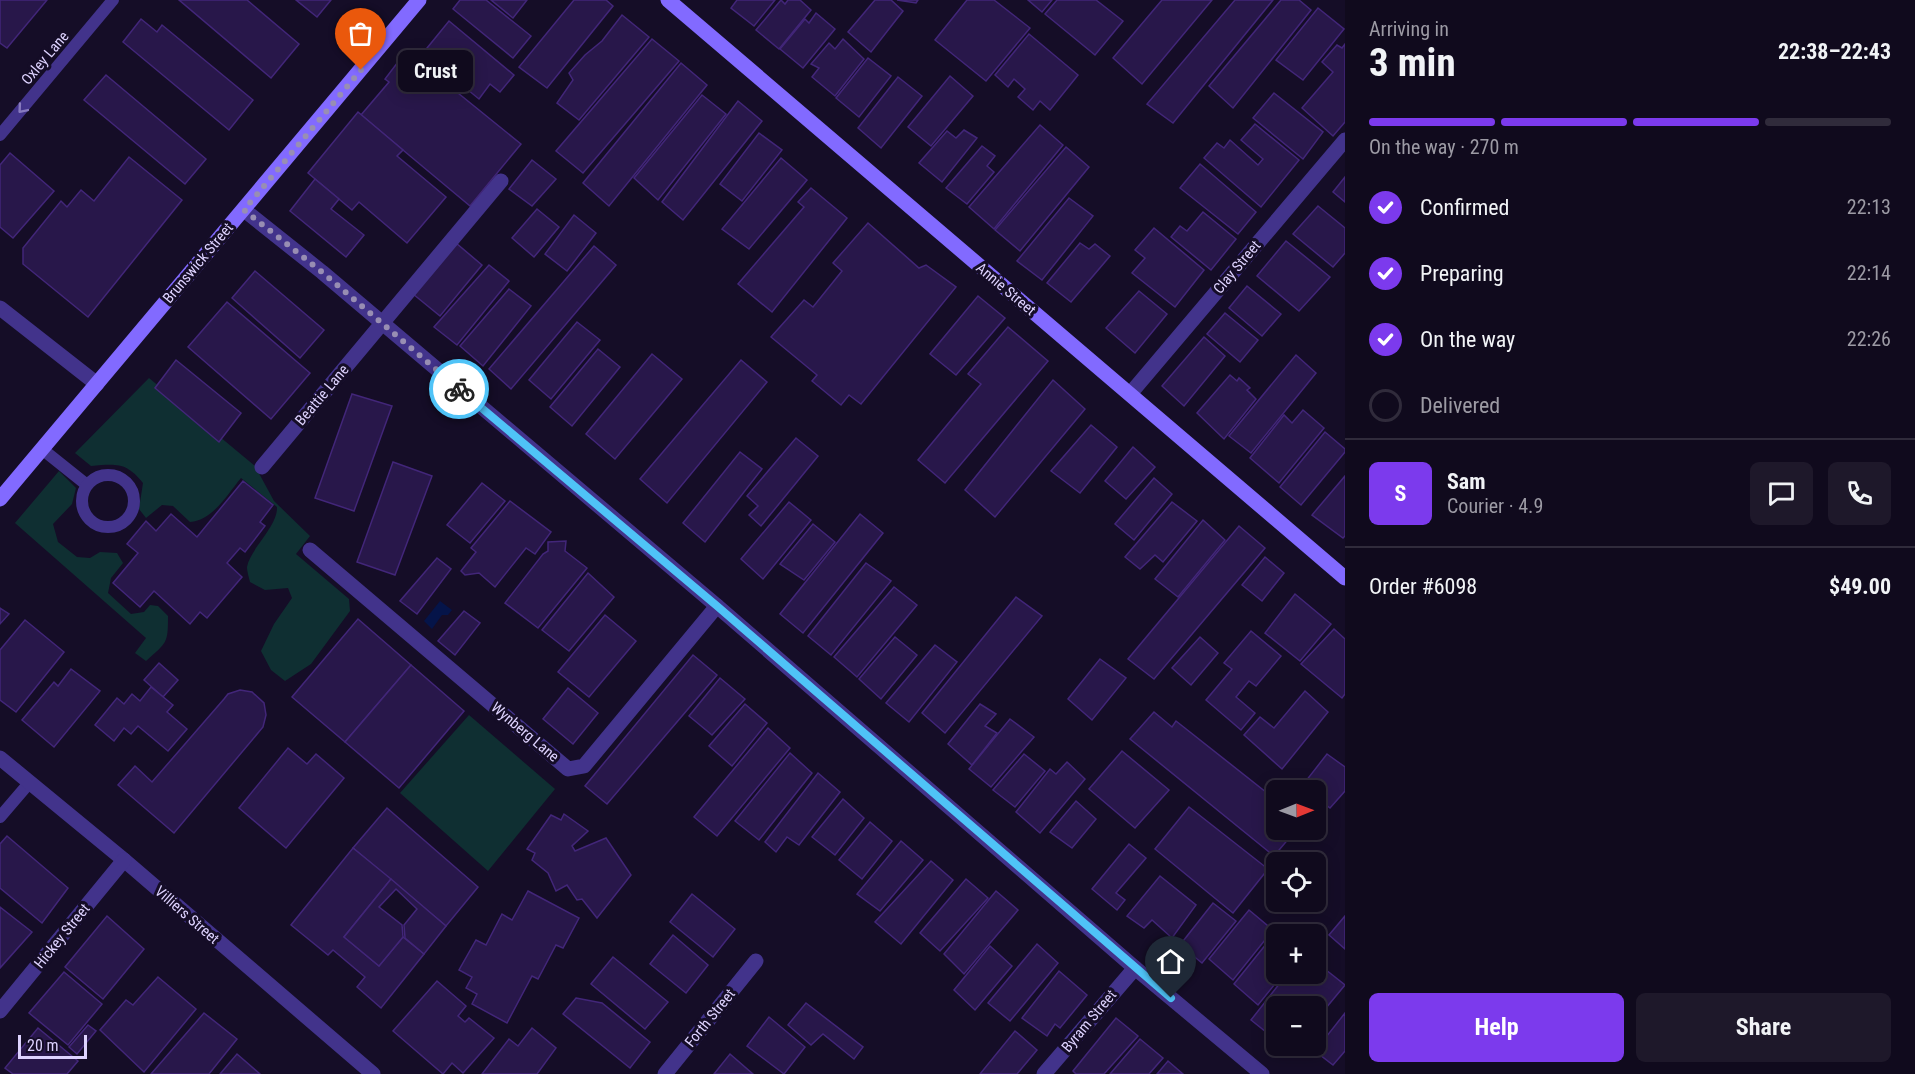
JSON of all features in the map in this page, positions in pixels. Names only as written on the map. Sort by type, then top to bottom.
[{"type":"street","name":"Brunswick Street","points":[[0,499],[419,0]]},
{"type":"street","name":"Annie Street","points":[[668,0],[1345,578]]},
{"type":"street","name":"Clay Street","points":[[1130,394],[1345,140]]},
{"type":"street","name":"Beattie Lane","points":[[262,467],[501,181]]},
{"type":"street","points":[[244,210],[322,272],[717,606],[1135,968],[1262,1074]]},
{"type":"street","points":[[0,308],[97,384]]},
{"type":"street","name":"Wynberg Lane","points":[[310,550],[568,769],[585,766],[717,606]]},
{"type":"street","name":"Villiers Street","points":[[0,758],[124,860],[373,1074]]},
{"type":"street","name":"Hickey Street","points":[[0,1011],[124,860]]},
{"type":"street","name":"Forth Street","points":[[665,1074],[756,961]]},
{"type":"street","name":"Byram Street","points":[[1044,1074],[1135,968]]},
{"type":"lane","name":"Oxley Lane","points":[[0,135],[113,0]]},
{"type":"lane","points":[[42,449],[87,485]]},
{"type":"lane","points":[[109,475],[126,482],[134,497],[134,506],[126,521],[111,528],[94,524],[88,519],[82,503],[82,495],[87,485],[100,476],[109,475]]},
{"type":"lane","points":[[0,817],[30,782]]},
{"type":"green space","points":[[149,378],[255,466],[274,501],[310,536],[296,554],[349,599],[350,611],[311,664],[285,681],[271,670],[261,651],[274,624],[292,598],[288,588],[265,590],[250,582],[247,567],[253,553],[273,522],[277,507],[241,478],[219,506],[206,517],[190,522],[173,506],[162,505],[146,518],[139,509],[143,483],[137,476],[120,466],[91,466],[75,453]]},
{"type":"green space","points":[[59,471],[76,488],[72,504],[53,524],[58,542],[77,557],[90,558],[100,552],[117,553],[123,563],[111,578],[108,593],[131,614],[144,612],[150,605],[158,606],[168,616],[167,638],[146,661],[135,653],[146,638],[15,523]]},
{"type":"green space","points":[[469,715],[555,789],[488,871],[400,793]]},
{"type":"shaded area","points":[[440,601],[452,610],[448,615],[442,615],[432,629],[424,621]]},
{"type":"building","points":[[0,0],[47,0],[7,48],[0,43]]},
{"type":"building","points":[[179,0],[247,0],[299,44],[271,78]]},
{"type":"building","points":[[296,0],[331,0],[317,17]]},
{"type":"building","points":[[460,0],[486,0],[531,36],[513,58],[453,9]]},
{"type":"building","points":[[491,0],[527,0],[513,18]]},
{"type":"building","points":[[574,0],[606,0],[613,6],[547,88],[519,67]]},
{"type":"building","points":[[737,0],[775,0],[754,26],[731,8]]},
{"type":"building","points":[[781,0],[785,4],[788,0],[800,0],[811,10],[779,49],[756,30]]},
{"type":"building","points":[[875,0],[891,0],[903,11],[871,52],[848,32]]},
{"type":"building","points":[[897,0],[918,0],[916,3]]},
{"type":"building","points":[[967,0],[994,0],[1030,28],[986,81],[935,40]]},
{"type":"building","points":[[1028,0],[1052,0],[1042,12]]},
{"type":"building","points":[[1057,0],[1096,0],[1123,21],[1095,55],[1045,14]]},
{"type":"building","points":[[1162,0],[1212,0],[1142,84],[1113,58]]},
{"type":"building","points":[[1235,0],[1273,0],[1173,123],[1147,104]]},
{"type":"building","points":[[1281,0],[1299,0],[1311,10],[1233,108],[1209,86]]},
{"type":"building","points":[[1318,8],[1344,29],[1303,80],[1276,60]]},
{"type":"building","points":[[816,13],[835,29],[803,68],[780,49],[805,19],[809,23]]},
{"type":"building","points":[[622,15],[649,37],[579,120],[557,103],[573,80],[569,73],[602,41]]},
{"type":"building","points":[[141,19],[157,32],[162,25],[253,100],[229,130],[123,42]]},
{"type":"building","points":[[449,21],[514,75],[500,92],[490,84],[479,99],[423,53]]},
{"type":"building","points":[[1029,34],[1078,75],[1050,110],[1040,101],[1033,110],[1018,97],[1025,89],[1014,79],[1008,87],[995,75]]},
{"type":"building","points":[[652,39],[679,61],[583,173],[556,151]]},
{"type":"building","points":[[843,39],[864,59],[835,96],[812,77],[819,68],[811,64],[829,43],[835,49]]},
{"type":"building","points":[[1345,44],[1345,122],[1333,136],[1302,108],[1333,72],[1322,62],[1337,45],[1342,48]]},
{"type":"building","points":[[404,54],[411,55],[521,144],[470,206],[361,115],[389,82],[385,79]]},
{"type":"building","points":[[868,58],[891,76],[859,117],[836,98]]},
{"type":"building","points":[[681,63],[707,85],[609,206],[583,183]]},
{"type":"building","points":[[106,75],[206,159],[185,184],[84,100]]},
{"type":"building","points":[[950,76],[973,96],[931,146],[908,127]]},
{"type":"building","points":[[898,77],[922,96],[881,148],[858,128]]},
{"type":"building","points":[[1274,93],[1323,132],[1303,159],[1253,118]]},
{"type":"building","points":[[702,95],[726,114],[658,200],[634,178]]},
{"type":"building","points":[[738,101],[762,121],[683,220],[662,202]]},
{"type":"building","points":[[358,112],[403,150],[397,156],[446,197],[407,243],[359,202],[352,210],[308,173]]},
{"type":"building","points":[[1255,124],[1299,160],[1261,207],[1204,158],[1217,143],[1224,148],[1230,140],[1258,165],[1263,159],[1241,140]]},
{"type":"building","points":[[1040,125],[1063,145],[994,229],[969,207]]},
{"type":"building","points":[[964,130],[977,138],[942,182],[919,163],[947,131],[956,138]]},
{"type":"building","points":[[759,133],[782,150],[742,201],[720,184]]},
{"type":"building","points":[[982,146],[995,156],[987,166],[994,172],[967,204],[946,188]]},
{"type":"building","points":[[1066,147],[1089,167],[1020,251],[995,230]]},
{"type":"building","points":[[10,153],[54,191],[13,238],[0,227],[0,165]]},
{"type":"building","points":[[129,157],[182,200],[88,317],[23,264],[23,248],[61,201],[67,207],[81,190],[94,201]]},
{"type":"building","points":[[781,158],[807,180],[749,249],[722,229]]},
{"type":"building","points":[[532,160],[556,179],[532,206],[509,189]]},
{"type":"building","points":[[1200,164],[1256,212],[1238,234],[1180,188]]},
{"type":"building","points":[[1345,177],[1345,202],[1333,192]]},
{"type":"building","points":[[315,179],[339,199],[331,209],[364,235],[346,257],[290,211]]},
{"type":"building","points":[[811,188],[847,218],[772,312],[738,284],[804,207],[798,202]]},
{"type":"building","points":[[1069,198],[1093,216],[1042,280],[1017,261]]},
{"type":"building","points":[[1318,206],[1345,228],[1345,253],[1333,267],[1293,234]]},
{"type":"building","points":[[537,209],[559,227],[534,257],[512,238]]},
{"type":"building","points":[[1203,212],[1236,239],[1211,270],[1171,237],[1180,226],[1187,231]]},
{"type":"building","points":[[574,215],[596,233],[567,271],[545,254]]},
{"type":"building","points":[[868,223],[919,268],[926,265],[956,287],[861,404],[849,395],[841,405],[812,381],[817,375],[771,337],[804,300],[813,307],[842,271],[833,263]]},
{"type":"building","points":[[1154,228],[1204,270],[1175,307],[1132,273],[1145,258],[1135,250]]},
{"type":"building","points":[[1286,241],[1330,277],[1299,311],[1257,276]]},
{"type":"building","points":[[456,243],[482,265],[440,316],[413,294]]},
{"type":"building","points":[[1080,243],[1089,249],[1095,244],[1110,256],[1071,302],[1047,283]]},
{"type":"building","points":[[594,246],[616,265],[511,389],[489,369]]},
{"type":"building","points":[[489,265],[509,281],[457,345],[434,327]]},
{"type":"building","points":[[255,271],[324,330],[300,358],[232,298]]},
{"type":"building","points":[[1247,286],[1281,314],[1262,336],[1229,308]]},
{"type":"building","points":[[509,289],[531,306],[483,366],[460,346]]},
{"type":"building","points":[[1139,291],[1167,314],[1135,353],[1106,328]]},
{"type":"building","points":[[978,296],[1005,318],[956,375],[930,354]]},
{"type":"building","points":[[227,302],[310,373],[271,419],[188,347]]},
{"type":"building","points":[[1225,313],[1258,340],[1240,362],[1207,334]]},
{"type":"building","points":[[577,322],[600,340],[551,399],[529,380]]},
{"type":"building","points":[[1008,327],[1048,361],[945,483],[918,460],[981,384],[968,374]]},
{"type":"building","points":[[1204,337],[1225,356],[1184,406],[1162,386]]},
{"type":"building","points":[[598,349],[620,367],[572,426],[550,407]]},
{"type":"building","points":[[652,354],[682,379],[615,459],[586,434]]},
{"type":"building","points":[[1296,355],[1316,373],[1251,453],[1229,436]]},
{"type":"building","points":[[176,360],[241,413],[219,442],[155,388]]},
{"type":"building","points":[[741,360],[767,382],[667,503],[640,479]]},
{"type":"building","points":[[1230,375],[1237,381],[1239,378],[1250,388],[1247,390],[1256,399],[1224,439],[1197,413]]},
{"type":"building","points":[[1053,380],[1085,409],[995,517],[965,490]]},
{"type":"building","points":[[352,394],[392,406],[354,511],[315,498]]},
{"type":"building","points":[[1303,410],[1324,428],[1279,483],[1250,458],[1284,415],[1292,423]]},
{"type":"building","points":[[1091,425],[1117,447],[1080,493],[1051,471]]},
{"type":"building","points":[[1325,432],[1345,449],[1345,452],[1301,505],[1280,487]]},
{"type":"building","points":[[796,438],[818,456],[761,526],[749,515],[758,506],[747,496]]},
{"type":"building","points":[[1133,447],[1155,467],[1126,499],[1105,481]]},
{"type":"building","points":[[740,452],[762,469],[705,542],[683,523]]},
{"type":"building","points":[[393,462],[432,476],[395,575],[357,562]]},
{"type":"building","points":[[1345,476],[1345,536],[1343,538],[1312,515]]},
{"type":"building","points":[[1154,478],[1172,494],[1134,540],[1115,524]]},
{"type":"building","points":[[243,481],[273,505],[260,522],[265,526],[245,552],[240,548],[227,563],[242,577],[207,618],[200,612],[190,624],[154,591],[140,607],[113,583],[138,553],[127,544],[146,521],[156,531],[171,514],[197,537]]},
{"type":"building","points":[[482,483],[505,501],[470,543],[447,525]]},
{"type":"building","points":[[510,501],[551,532],[535,554],[526,548],[495,587],[479,573],[465,575],[461,571],[476,552],[471,548]]},
{"type":"building","points":[[789,502],[811,520],[763,579],[741,559]]},
{"type":"building","points":[[1172,502],[1197,521],[1163,562],[1155,555],[1140,569],[1125,557]]},
{"type":"building","points":[[860,514],[883,533],[803,633],[780,614]]},
{"type":"building","points":[[1203,520],[1225,540],[1178,597],[1155,579]]},
{"type":"building","points":[[813,524],[835,542],[804,580],[780,564]]},
{"type":"building","points":[[1239,526],[1265,548],[1154,679],[1128,659]]},
{"type":"building","points":[[566,541],[565,551],[587,568],[538,628],[505,603],[543,554],[548,551],[548,542]]},
{"type":"building","points":[[1265,557],[1284,573],[1262,601],[1242,585]]},
{"type":"building","points":[[437,558],[451,569],[417,614],[400,601]]},
{"type":"building","points":[[866,563],[891,581],[831,655],[808,636]]},
{"type":"building","points":[[588,573],[614,597],[569,651],[542,630]]},
{"type":"building","points":[[894,587],[917,605],[857,677],[834,657]]},
{"type":"building","points":[[1295,594],[1331,624],[1300,661],[1265,633]]},
{"type":"building","points":[[1016,597],[1042,616],[945,733],[922,713]]},
{"type":"building","points":[[0,608],[9,614],[0,624]]},
{"type":"building","points":[[464,611],[480,623],[455,655],[438,641]]},
{"type":"building","points":[[605,615],[636,641],[589,697],[558,672]]},
{"type":"building","points":[[358,619],[411,665],[345,742],[292,697]]},
{"type":"building","points":[[25,620],[64,652],[16,712],[0,700],[0,650]]},
{"type":"building","points":[[1334,629],[1345,639],[1345,694],[1342,698],[1301,664]]},
{"type":"building","points":[[1251,631],[1281,656],[1256,686],[1249,681],[1236,697],[1255,713],[1241,730],[1206,700],[1232,669],[1224,663]]},
{"type":"building","points":[[895,637],[917,655],[881,699],[859,679]]},
{"type":"building","points":[[1200,637],[1218,653],[1191,685],[1172,668]]},
{"type":"building","points":[[935,645],[957,662],[909,722],[886,703]]},
{"type":"building","points":[[693,655],[717,675],[607,804],[585,786]]},
{"type":"building","points":[[1100,659],[1126,678],[1092,720],[1068,699]]},
{"type":"building","points":[[159,663],[178,680],[163,697],[144,680]]},
{"type":"building","points":[[411,665],[464,711],[399,788],[345,742]]},
{"type":"building","points":[[71,669],[100,691],[54,747],[22,720],[54,682],[58,686]]},
{"type":"building","points":[[720,678],[745,699],[712,735],[689,716]]},
{"type":"building","points":[[151,687],[173,705],[167,712],[187,729],[168,751],[138,726],[131,734],[124,728],[114,741],[95,725],[117,698],[124,704],[132,694],[140,701]]},
{"type":"building","points":[[568,688],[598,713],[573,744],[543,719]]},
{"type":"building","points":[[240,690],[252,692],[264,703],[266,715],[263,727],[174,833],[118,785],[135,766],[152,782],[228,694]]},
{"type":"building","points":[[1305,691],[1328,712],[1282,769],[1244,735],[1260,717],[1274,728]]},
{"type":"building","points":[[745,704],[767,723],[732,766],[709,746]]},
{"type":"building","points":[[980,704],[996,714],[985,726],[997,733],[972,765],[948,744]]},
{"type":"building","points":[[1154,712],[1172,727],[1176,721],[1266,792],[1266,840],[1288,840],[1277,852],[1269,852],[1130,739]]},
{"type":"building","points":[[1010,719],[1034,737],[991,787],[969,769]]},
{"type":"building","points":[[768,728],[790,748],[717,836],[694,817]]},
{"type":"building","points":[[288,748],[307,764],[316,754],[344,778],[286,848],[239,808]]},
{"type":"building","points":[[1122,751],[1169,790],[1135,828],[1089,789]]},
{"type":"building","points":[[790,753],[812,773],[759,840],[735,821]]},
{"type":"building","points":[[1024,754],[1045,771],[1015,807],[993,790]]},
{"type":"building","points":[[1327,754],[1345,767],[1345,791],[1330,808],[1326,805],[1326,780],[1307,780]]},
{"type":"building","points":[[1067,762],[1085,779],[1040,833],[1016,812],[1050,769],[1056,774]]},
{"type":"building","points":[[818,773],[840,792],[799,845],[787,837],[776,852],[765,842]]},
{"type":"building","points":[[843,799],[864,818],[835,855],[812,837]]},
{"type":"building","points":[[1076,801],[1096,819],[1072,848],[1050,832]]},
{"type":"building","points":[[1189,807],[1266,867],[1266,872],[1233,913],[1155,849]]},
{"type":"building","points":[[387,808],[478,887],[446,926],[353,848]]},
{"type":"building","points":[[564,814],[588,831],[572,846],[575,851],[606,838],[631,875],[597,918],[582,899],[577,900],[567,885],[556,891],[548,873],[532,860],[535,853],[527,849],[551,815],[561,820]]},
{"type":"building","points":[[870,822],[892,841],[862,879],[839,860]]},
{"type":"building","points":[[7,836],[68,888],[42,923],[0,888],[0,844]]},
{"type":"building","points":[[901,841],[923,860],[880,911],[857,894]]},
{"type":"building","points":[[1129,844],[1146,858],[1116,893],[1125,900],[1117,910],[1092,889]]},
{"type":"building","points":[[353,848],[391,879],[344,937],[379,966],[403,937],[424,954],[381,1008],[357,987],[365,977],[333,950],[328,955],[291,925]]},
{"type":"building","points":[[931,861],[953,880],[901,944],[875,922]]},
{"type":"building","points":[[1160,876],[1196,905],[1172,938],[1152,920],[1144,928],[1127,916]]},
{"type":"building","points":[[391,879],[446,926],[424,954],[405,938],[404,925],[417,909],[396,889],[379,907],[402,925],[403,937],[379,966],[344,937]]},
{"type":"building","points":[[966,879],[988,898],[940,951],[920,933]]},
{"type":"building","points":[[528,891],[579,918],[563,948],[556,945],[538,979],[532,976],[507,1023],[472,1004],[477,994],[466,988],[472,977],[459,970],[476,940],[486,945],[502,914],[512,920]]},
{"type":"building","points":[[996,891],[1018,910],[964,974],[944,954]]},
{"type":"building","points":[[692,894],[735,929],[713,957],[670,922]]},
{"type":"building","points":[[1213,903],[1236,921],[1202,963],[1180,945]]},
{"type":"building","points":[[0,907],[32,932],[0,968]]},
{"type":"building","points":[[1249,910],[1266,924],[1266,939],[1233,980],[1209,959]]},
{"type":"building","points":[[107,916],[144,949],[103,999],[65,967]]},
{"type":"building","points":[[1345,916],[1345,949],[1329,935]]},
{"type":"building","points":[[673,935],[708,965],[686,993],[650,964]]},
{"type":"building","points":[[1037,944],[1058,963],[1010,1021],[988,1003]]},
{"type":"building","points":[[1266,944],[1266,984],[1275,984],[1258,1005],[1234,984]]},
{"type":"building","points":[[990,946],[1012,966],[975,1010],[954,990]]},
{"type":"building","points":[[613,957],[668,1002],[645,1029],[591,984]]},
{"type":"building","points":[[1326,970],[1345,985],[1326,1008],[1326,996],[1270,996],[1279,984],[1326,984]]},
{"type":"building","points":[[1059,971],[1087,995],[1060,1028],[1055,1024],[1047,1036],[1022,1018]]},
{"type":"building","points":[[64,972],[102,1004],[68,1045],[29,1013]]},
{"type":"building","points":[[158,977],[196,1009],[144,1072],[100,1030],[126,1000],[133,1005]]},
{"type":"building","points":[[437,981],[466,1006],[458,1016],[465,1022],[469,1018],[494,1038],[463,1073],[452,1063],[443,1074],[393,1031]]},
{"type":"building","points":[[576,998],[602,1003],[650,1042],[630,1068],[563,1014]]},
{"type":"building","points":[[1266,1001],[1266,1032],[1251,1020]]},
{"type":"building","points":[[806,1003],[863,1047],[854,1059],[823,1034],[811,1045],[788,1025]]},
{"type":"building","points":[[204,1013],[237,1039],[209,1074],[151,1074]]},
{"type":"building","points":[[1345,1013],[1345,1051],[1333,1065],[1321,1056],[1326,1056],[1326,1037]]},
{"type":"building","points":[[769,1017],[805,1047],[784,1074],[747,1046]]},
{"type":"building","points":[[1116,1018],[1138,1036],[1104,1074],[1076,1074],[1073,1071]]},
{"type":"building","points":[[88,1025],[96,1031],[77,1054],[69,1047]]},
{"type":"building","points":[[38,1028],[78,1061],[67,1074],[13,1074],[5,1068]]},
{"type":"building","points":[[532,1028],[556,1048],[537,1074],[482,1074],[509,1039],[518,1046]]},
{"type":"building","points":[[1015,1031],[1037,1050],[1017,1074],[980,1074]]},
{"type":"building","points":[[1140,1039],[1163,1058],[1149,1074],[1110,1074]]},
{"type":"building","points":[[237,1054],[260,1074],[220,1074]]},
{"type":"building","points":[[730,1054],[753,1074],[714,1074]]},
{"type":"building","points":[[1168,1061],[1183,1074],[1157,1074]]},
{"type":"way so far","points":[[361,70],[244,210],[322,272],[459,389]]},
{"type":"place","name":"Crust","points":[[361,70]]},
{"type":"route","points":[[459,389],[717,606],[1171,998]]}]
